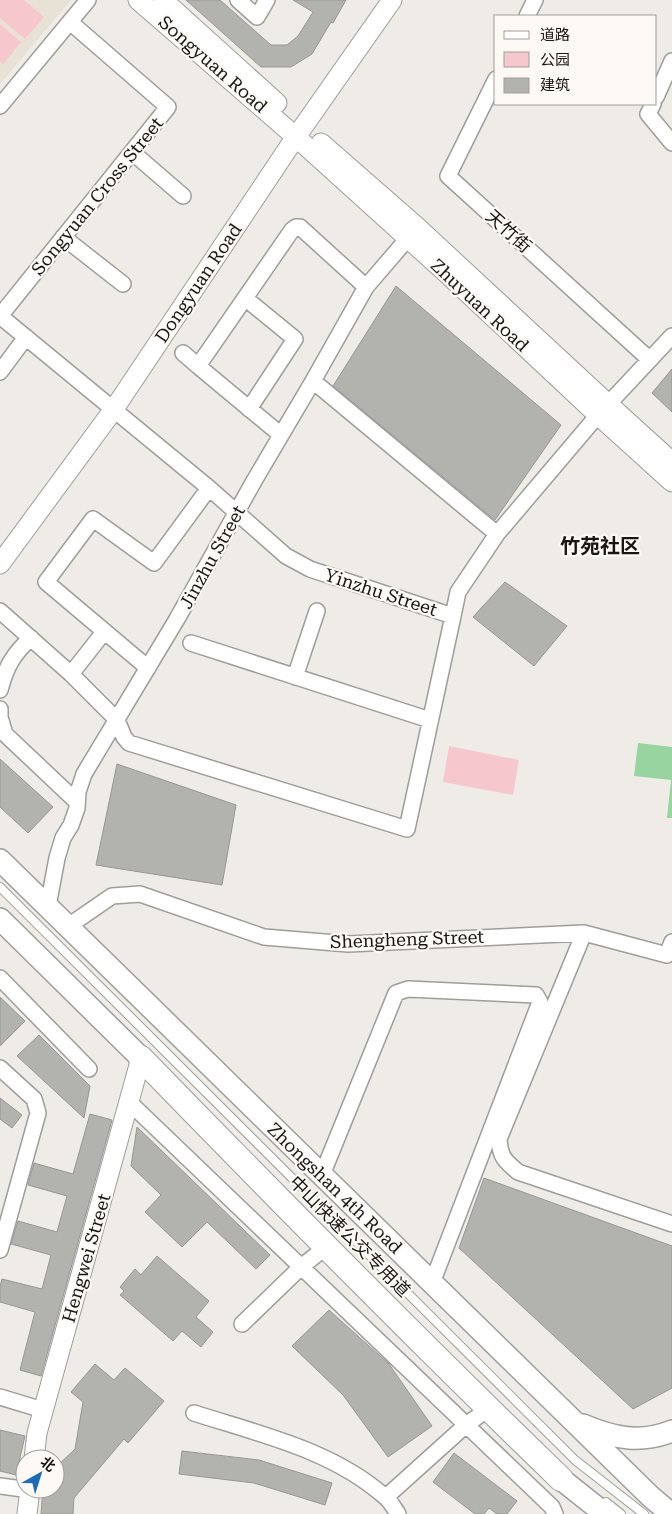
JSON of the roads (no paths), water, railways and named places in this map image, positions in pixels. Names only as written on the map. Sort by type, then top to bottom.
[{"type":"main road","name":"Zhongshan 4th Road","points":[[0,860],[650,1496],[671,1514]]},
{"type":"main road","points":[[0,919],[488,1409],[561,1479],[599,1509]]},
{"type":"main road","points":[[575,1422],[606,1434],[630,1439],[672,1431]]},
{"type":"street","points":[[0,106],[88,0]]},
{"type":"street","name":"Songyuan Road","points":[[138,0],[295,128]]},
{"type":"street","name":"Songyuan Road","points":[[163,0],[295,128]]},
{"type":"street","points":[[238,0],[257,17],[267,0]]},
{"type":"street","name":"Dongyuan Road","points":[[0,564],[295,128],[378,0]]},
{"type":"street","name":"Dongyuan Road","points":[[295,128],[392,0]]},
{"type":"street","points":[[528,15],[535,0]]},
{"type":"street","name":"Songyuan Cross Street","points":[[0,316],[168,107],[70,22]]},
{"type":"street","points":[[657,96],[672,61]]},
{"type":"street","name":"天竹街","points":[[494,84],[448,176],[649,359]]},
{"type":"street","points":[[652,105],[648,114],[672,143]]},
{"type":"street","name":"Zhuyuan Road","points":[[295,128],[412,232],[603,409],[672,482]]},
{"type":"street","points":[[132,152],[183,196]]},
{"type":"street","points":[[198,366],[292,230],[300,227],[366,287]]},
{"type":"street","name":"Jinzhu Street","points":[[48,906],[57,858],[63,838],[71,825],[77,808],[78,792],[84,774],[177,618],[366,287],[412,232]]},
{"type":"street","points":[[63,237],[122,284]]},
{"type":"street","points":[[245,298],[295,339],[249,409]]},
{"type":"street","name":"Yinzhu Street","points":[[0,316],[209,488],[286,556],[310,569],[452,616],[458,592],[497,534],[603,409],[672,336]]},
{"type":"street","points":[[0,372],[26,337]]},
{"type":"street","points":[[183,353],[281,435]]},
{"type":"street","points":[[313,381],[497,534]]},
{"type":"street","name":"Dongyuan Road","points":[[0,542],[109,405]]},
{"type":"street","name":"Zhuyuan Road","points":[[603,409],[672,462]]},
{"type":"street","points":[[148,668],[46,582],[93,519],[154,563],[209,488]]},
{"type":"street","points":[[0,611],[71,674],[117,720],[128,743],[407,829],[452,616]]},
{"type":"street","points":[[295,677],[317,611]]},
{"type":"street","points":[[71,674],[104,632]]},
{"type":"street","points":[[0,690],[4,674],[11,659],[31,638]]},
{"type":"street","points":[[191,643],[430,720]]},
{"type":"street","points":[[0,709],[0,717],[5,734],[77,802]]},
{"type":"street","name":"Shengheng Street","points":[[67,927],[112,896],[140,894],[264,937],[348,944],[584,933],[667,955],[672,942]]},
{"type":"street","points":[[584,933],[499,1139],[499,1150],[504,1160],[518,1172],[672,1224]]},
{"type":"street","points":[[0,978],[89,1069]]},
{"type":"street","points":[[322,1175],[396,993],[408,989],[536,995],[540,1002],[432,1283]]},
{"type":"street","name":"Hengwei Street","points":[[35,1449],[37,1433],[140,1058]]},
{"type":"street","points":[[0,1068],[34,1098],[38,1113],[7,1202],[0,1250]]},
{"type":"street","points":[[129,1102],[552,1507],[556,1514]]},
{"type":"street","points":[[242,1324],[301,1267],[326,1247]]},
{"type":"street","points":[[0,1398],[44,1410]]},
{"type":"street","points":[[386,1497],[466,1425],[488,1409]]},
{"type":"street","points":[[194,1413],[296,1446],[352,1471],[386,1497],[398,1514]]},
{"type":"street","points":[[0,1486],[15,1488]]},
{"type":"street","points":[[27,1514],[29,1499]]},
{"type":"lane","name":"中山快速公交专用道","points":[[0,887],[575,1460],[644,1514]]},
{"type":"lane","points":[[21,928],[198,1105]]},
{"type":"lane","points":[[127,1034],[140,1058]]},
{"type":"lane","points":[[599,1509],[621,1514]]},
{"type":"district","name":"竹苑社区","points":[[600,546]]}]
